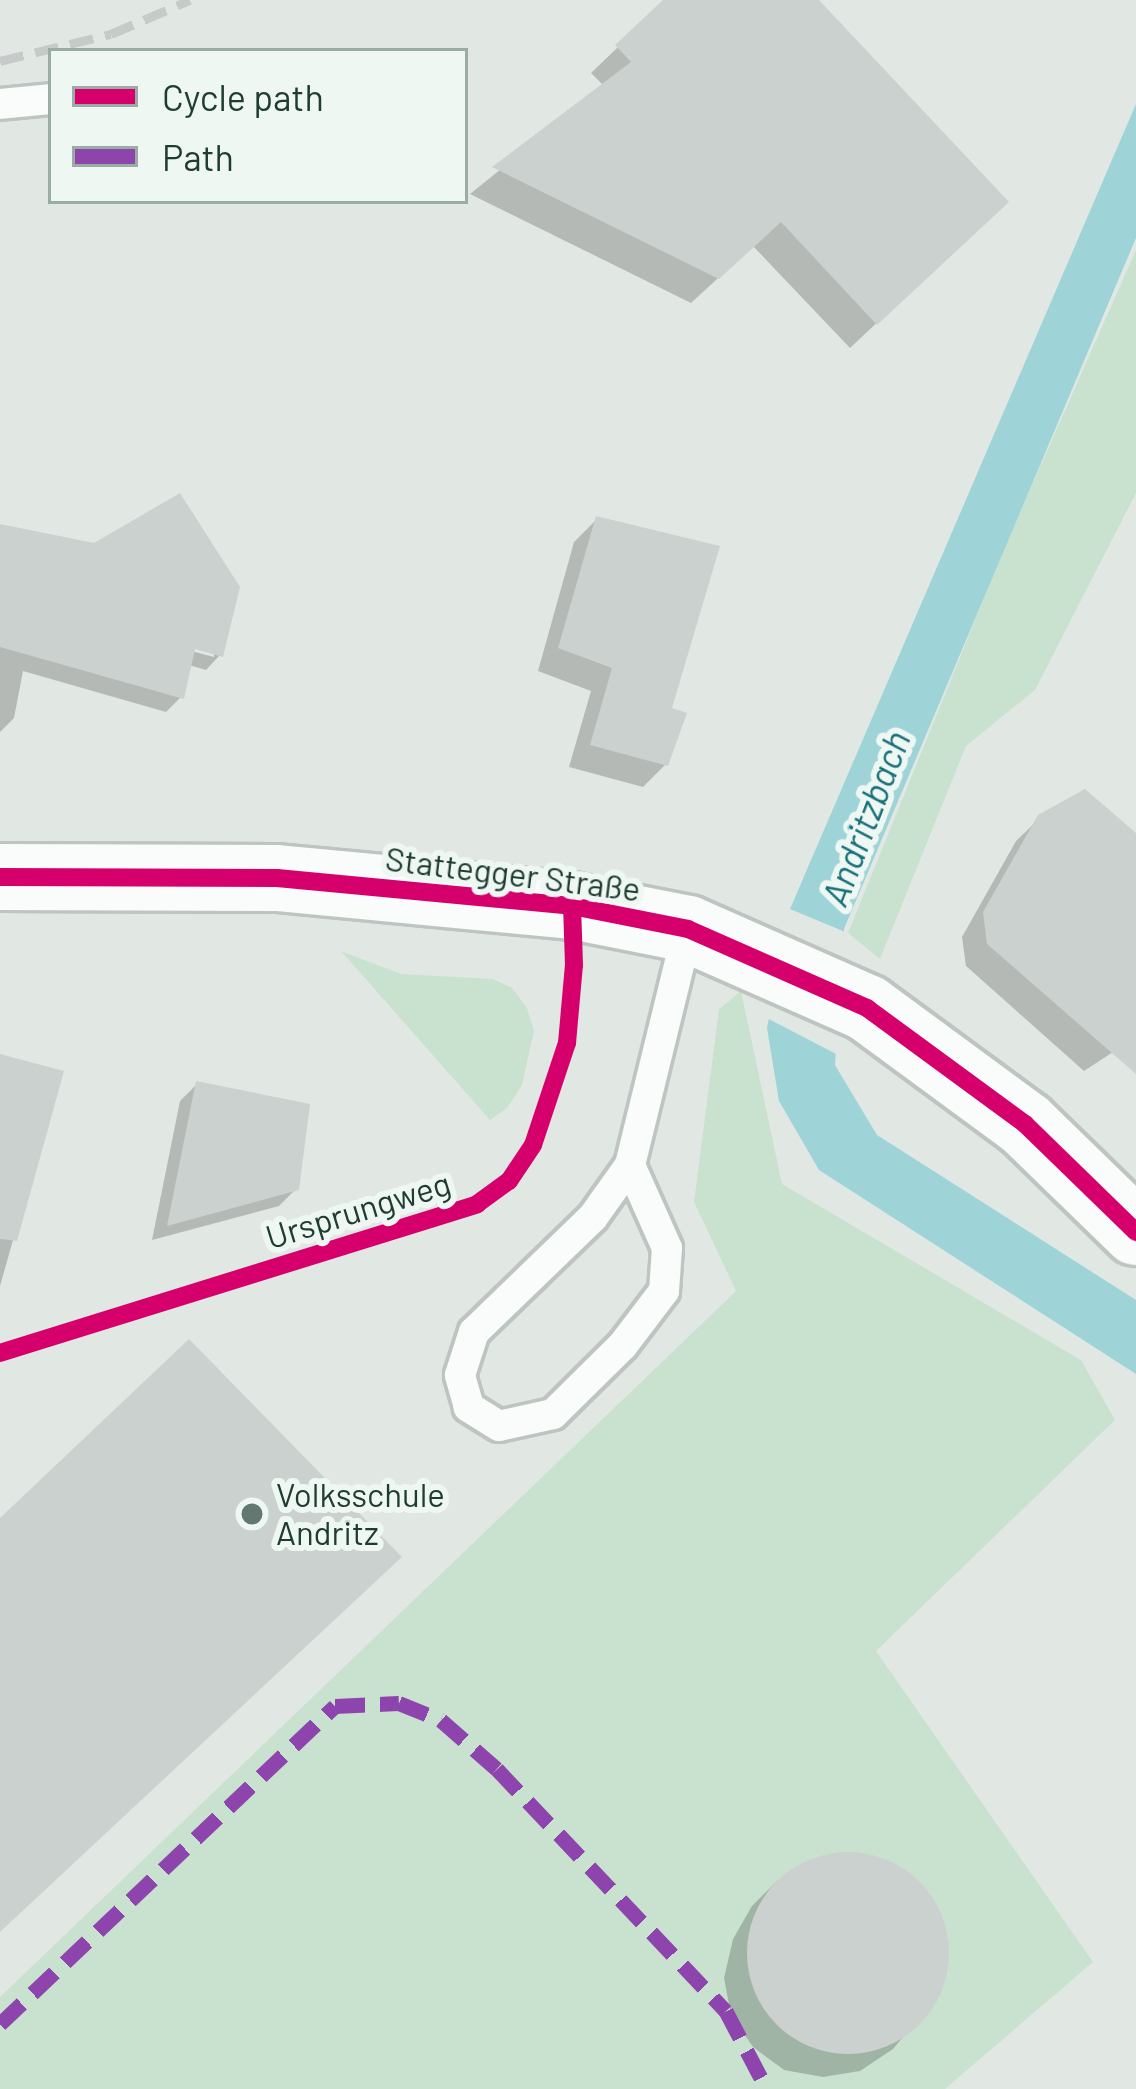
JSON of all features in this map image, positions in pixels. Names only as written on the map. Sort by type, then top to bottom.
[{"type":"street","name":"Stattegger Straße","points":[[0,877],[277,878],[572,906],[688,929],[867,1008],[1024,1124],[1136,1232]]},
{"type":"lane","points":[[0,104],[48,99]]},
{"type":"lane","points":[[630,1165],[667,1248],[664,1292],[623,1345],[553,1414],[499,1426],[469,1407],[460,1375],[475,1332],[593,1216],[630,1165],[688,929]]},
{"type":"green space","points":[[1136,250],[1136,493],[1035,690],[966,746],[880,959],[848,933],[1008,539]]},
{"type":"green space","points":[[341,951],[401,974],[493,979],[512,988],[527,1008],[534,1031],[522,1085],[507,1108],[490,1120]]},
{"type":"green space","points":[[741,991],[782,1184],[1081,1360],[1115,1420],[876,1651],[1093,1962],[945,2089],[0,2089],[0,1997],[736,1291],[694,1202],[719,1009]]},
{"type":"water","name":"Andritzbach","points":[[1136,104],[1136,238],[844,929],[835,1065],[877,1135],[1136,1300],[1136,1374],[819,1170],[779,1101],[767,1028],[790,909]]},
{"type":"pier","points":[[790,909],[850,934],[842,1057],[763,1016],[782,915]]},
{"type":"building","points":[[663,0],[819,0],[1009,202],[877,325],[781,222],[719,279],[492,167],[631,62],[615,45]]},
{"type":"building","points":[[180,493],[240,587],[223,657],[195,649],[184,699],[0,647],[0,524],[94,543]]},
{"type":"building","points":[[596,516],[720,546],[672,708],[687,713],[668,766],[590,745],[612,668],[558,648]]},
{"type":"building","points":[[1085,789],[1136,833],[1136,1074],[987,944],[983,912],[1038,815]]},
{"type":"building","points":[[0,1054],[64,1071],[17,1241],[0,1239]]},
{"type":"building","points":[[196,1081],[310,1104],[299,1190],[167,1226]]},
{"type":"building","name":"Volksschule Andritz","points":[[189,1339],[402,1557],[0,1932],[0,1518]]},
{"type":"building","points":[[848,1852],[887,1859],[920,1881],[942,1914],[949,1953],[942,1992],[920,2025],[887,2047],[848,2054],[809,2047],[776,2025],[754,1992],[747,1953],[754,1914],[776,1881],[809,1859]]},
{"type":"railway","points":[[53,48],[111,34],[190,0]]},
{"type":"railway","points":[[0,61],[48,49]]},
{"type":"marked path","points":[[0,2024],[335,1706],[399,1703],[441,1720],[497,1769],[726,2011],[767,2089]]},
{"type":"cycle path","points":[[0,877],[277,878],[572,906],[688,929],[867,1008],[1025,1124],[1136,1232]]},
{"type":"cycle path","name":"Ursprungweg","points":[[0,1353],[477,1204],[509,1181],[533,1145],[567,1043],[574,965],[572,906]]},
{"type":"place","name":"Volksschule Andritz","points":[[252,1514]]}]
